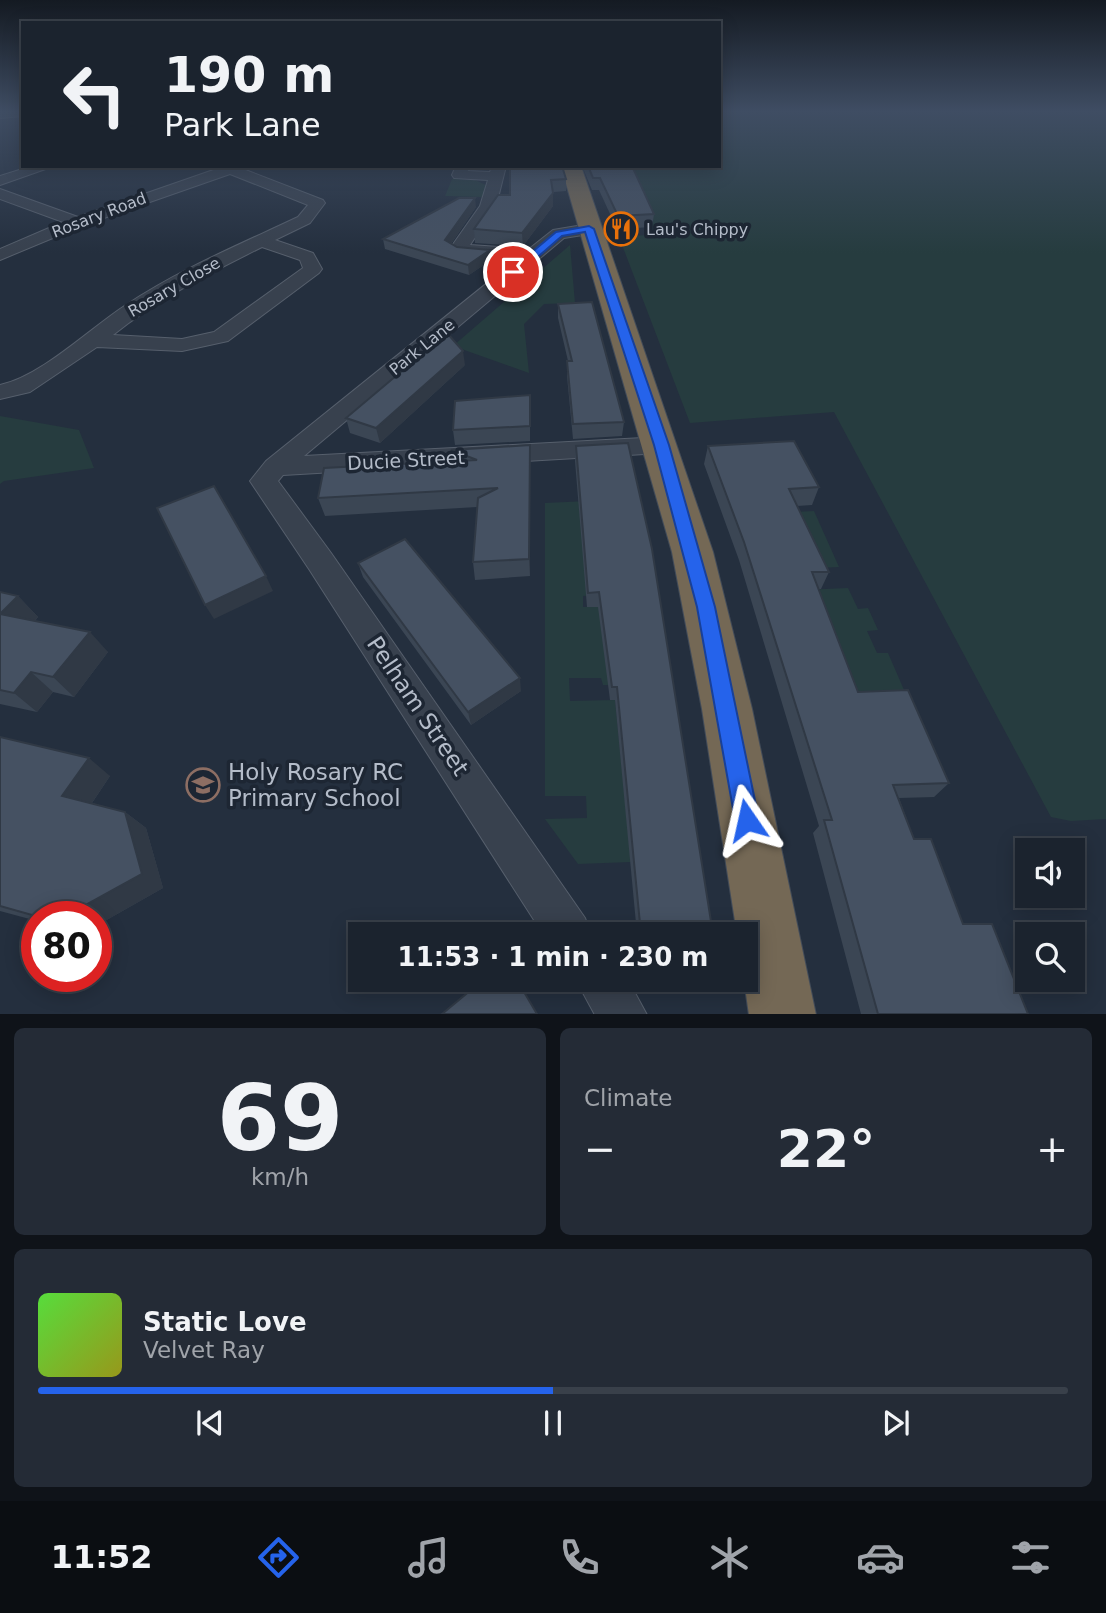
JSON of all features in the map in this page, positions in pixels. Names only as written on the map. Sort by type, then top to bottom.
[{"type":"highway","points":[[572,168],[589,229],[662,445],[706,607],[783,1014]]},
{"type":"street","points":[[0,181],[41,168]]},
{"type":"street","name":"Rosary Road","points":[[0,255],[78,222],[234,168]]},
{"type":"street","name":"Rosary Close","points":[[0,392],[22,387],[93,340],[133,309],[199,271],[304,220],[317,203],[234,168]]},
{"type":"street","points":[[462,168],[459,175],[497,171],[488,206],[458,250],[535,255]]},
{"type":"street","points":[[0,194],[78,222]]},
{"type":"street","name":"Park Lane","points":[[269,474],[559,234],[589,229]]},
{"type":"street","name":"Rosary Close","points":[[93,340],[182,345],[221,337],[313,269],[307,257],[260,241]]},
{"type":"street","name":"Ducie Street","points":[[269,474],[662,445]]},
{"type":"street","name":"Pelham Street","points":[[269,474],[358,617],[561,922]]},
{"type":"street","points":[[608,992],[623,1014]]},
{"type":"green space","points":[[721,158],[1106,158],[1106,819],[1071,821],[1051,817],[834,412],[690,423],[619,237],[647,235],[644,228],[652,227],[620,171],[721,168]]},
{"type":"green space","points":[[452,179],[475,180],[486,185],[483,197],[445,196]]},
{"type":"green space","points":[[570,245],[575,303],[544,304],[524,324],[529,373],[453,346]]},
{"type":"green space","points":[[0,416],[79,430],[94,468],[4,481],[0,484]]},
{"type":"green space","points":[[588,501],[597,595],[583,596],[583,607],[599,607],[614,685],[603,685],[601,678],[569,678],[570,701],[615,700],[631,862],[578,864],[545,819],[587,818],[586,796],[545,796],[545,503]]},
{"type":"green space","points":[[814,511],[839,567],[797,569],[774,513]]},
{"type":"green space","points":[[848,588],[858,609],[868,608],[878,630],[867,631],[877,653],[888,653],[911,706],[847,708],[803,590]]},
{"type":"building","points":[[510,168],[563,168],[566,179],[551,180],[553,193],[522,233],[474,229],[498,195],[510,195]]},
{"type":"building","points":[[589,168],[633,168],[654,214],[618,216],[600,178],[593,178]]},
{"type":"building","points":[[459,198],[475,198],[445,240],[457,247],[490,250],[468,265],[383,239]]},
{"type":"building","points":[[592,302],[624,422],[573,424],[567,361],[572,361],[558,304]]},
{"type":"building","points":[[447,333],[463,351],[376,428],[346,418]]},
{"type":"building","points":[[530,395],[530,426],[453,430],[455,401]]},
{"type":"building","points":[[794,441],[819,487],[789,489],[829,572],[812,572],[858,692],[908,690],[949,783],[893,785],[914,839],[931,839],[963,924],[992,924],[1015,982],[1015,992],[1019,992],[1028,1014],[878,1014],[824,820],[832,820],[744,542],[708,446]]},
{"type":"building","points":[[628,443],[652,549],[711,922],[640,922],[617,687],[612,687],[599,592],[588,593],[576,446]]},
{"type":"building","points":[[530,445],[529,559],[473,562],[478,498],[498,488],[318,498],[324,468],[477,460],[451,450]]},
{"type":"building","points":[[214,486],[266,576],[205,605],[157,508]]},
{"type":"building","points":[[405,539],[520,678],[468,712],[358,563]]},
{"type":"building","points":[[0,592],[18,596],[0,614]]},
{"type":"building","points":[[0,614],[90,632],[53,677],[31,672],[14,693],[0,690]]},
{"type":"building","points":[[0,737],[89,758],[62,796],[125,812],[142,874],[93,901],[21,901],[21,912],[0,906]]},
{"type":"building","points":[[469,992],[524,992],[537,1014],[442,1014]]},
{"type":"place","name":"Lau's Chippy","points":[[621,229]]},
{"type":"place","name":"Holy Rosary RC Primary School","points":[[203,785]]},
{"type":"route","points":[[513,272],[559,234],[574,229],[589,229],[662,445],[706,607],[747,820]]}]
